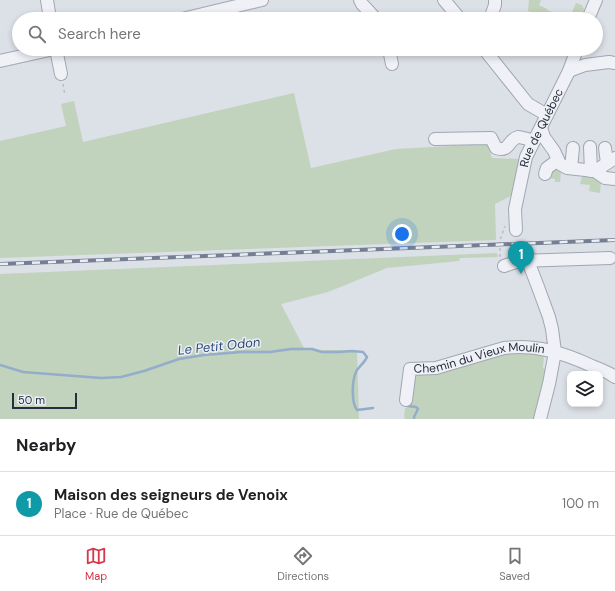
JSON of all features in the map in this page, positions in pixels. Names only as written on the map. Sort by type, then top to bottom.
[{"type":"street","points":[[47,0],[49,12]]},
{"type":"street","points":[[211,12],[262,0]]},
{"type":"street","points":[[360,0],[369,12]]},
{"type":"street","points":[[444,0],[454,12]]},
{"type":"street","points":[[492,12],[495,0]]},
{"type":"street","points":[[591,12],[596,0]]},
{"type":"street","points":[[0,62],[25,56]]},
{"type":"street","points":[[57,56],[61,74]]},
{"type":"street","points":[[390,56],[392,64]]},
{"type":"street","points":[[490,56],[528,104],[547,115]]},
{"type":"street","name":"Rue de Québec","points":[[516,230],[515,209],[526,157],[569,72],[575,56]]},
{"type":"street","points":[[569,72],[585,65],[609,62],[615,63]]},
{"type":"street","points":[[541,128],[544,137],[554,151],[560,164],[571,168],[593,171],[605,178],[615,179]]},
{"type":"street","points":[[435,139],[491,138],[496,148],[500,150],[506,148],[515,138],[520,137],[534,141]]},
{"type":"street","points":[[590,147],[593,171]]},
{"type":"street","points":[[571,168],[573,148]]},
{"type":"street","points":[[593,171],[611,161],[605,148]]},
{"type":"street","points":[[545,174],[547,168],[558,160]]},
{"type":"street","points":[[502,261],[610,258]]},
{"type":"street","points":[[528,261],[549,317],[555,352],[540,419]]},
{"type":"street","name":"Chemin du Vieux Moulin","points":[[406,400],[410,369],[436,368],[504,348],[523,347],[544,349],[555,352]]},
{"type":"street","points":[[555,352],[571,356],[615,377]]},
{"type":"path","points":[[61,74],[65,96]]},
{"type":"path","points":[[500,240],[502,261]]},
{"type":"green space","points":[[529,0],[541,0],[539,5],[552,12],[531,12],[528,11]]},
{"type":"green space","points":[[576,3],[582,5],[584,9],[583,12],[572,12]]},
{"type":"green space","points":[[294,93],[311,168],[396,149],[487,144],[492,158],[519,159],[511,196],[495,204],[496,240],[0,258],[0,141],[66,126],[61,104],[74,101],[83,142]]},
{"type":"green space","points":[[555,168],[561,172],[560,182],[555,182],[555,179],[550,178],[551,172]]},
{"type":"green space","points":[[582,176],[592,177],[601,181],[600,193],[589,191],[590,185],[580,184]]},
{"type":"green space","points":[[497,253],[498,257],[460,258],[459,261],[387,268],[328,292],[281,304],[305,350],[357,350],[359,419],[0,419],[0,274]]},
{"type":"green space","points":[[498,352],[544,354],[543,368],[548,370],[540,419],[405,419],[405,408],[408,407],[411,376]]},
{"type":"waterway","name":"Le Petit Odon","points":[[0,365],[23,372],[101,378],[121,377],[179,359],[204,355],[241,352],[270,352],[291,349],[312,349],[322,352],[363,352],[367,357],[357,370],[355,376],[353,386],[354,402],[357,410],[373,408]]},
{"type":"waterway","name":"Le Petit Odon","points":[[408,406],[416,407],[418,409],[414,419]]},
{"type":"railway","points":[[0,264],[615,240]]},
{"type":"place","name":"Maison des seigneurs de Venoix","points":[[521,274]]}]
